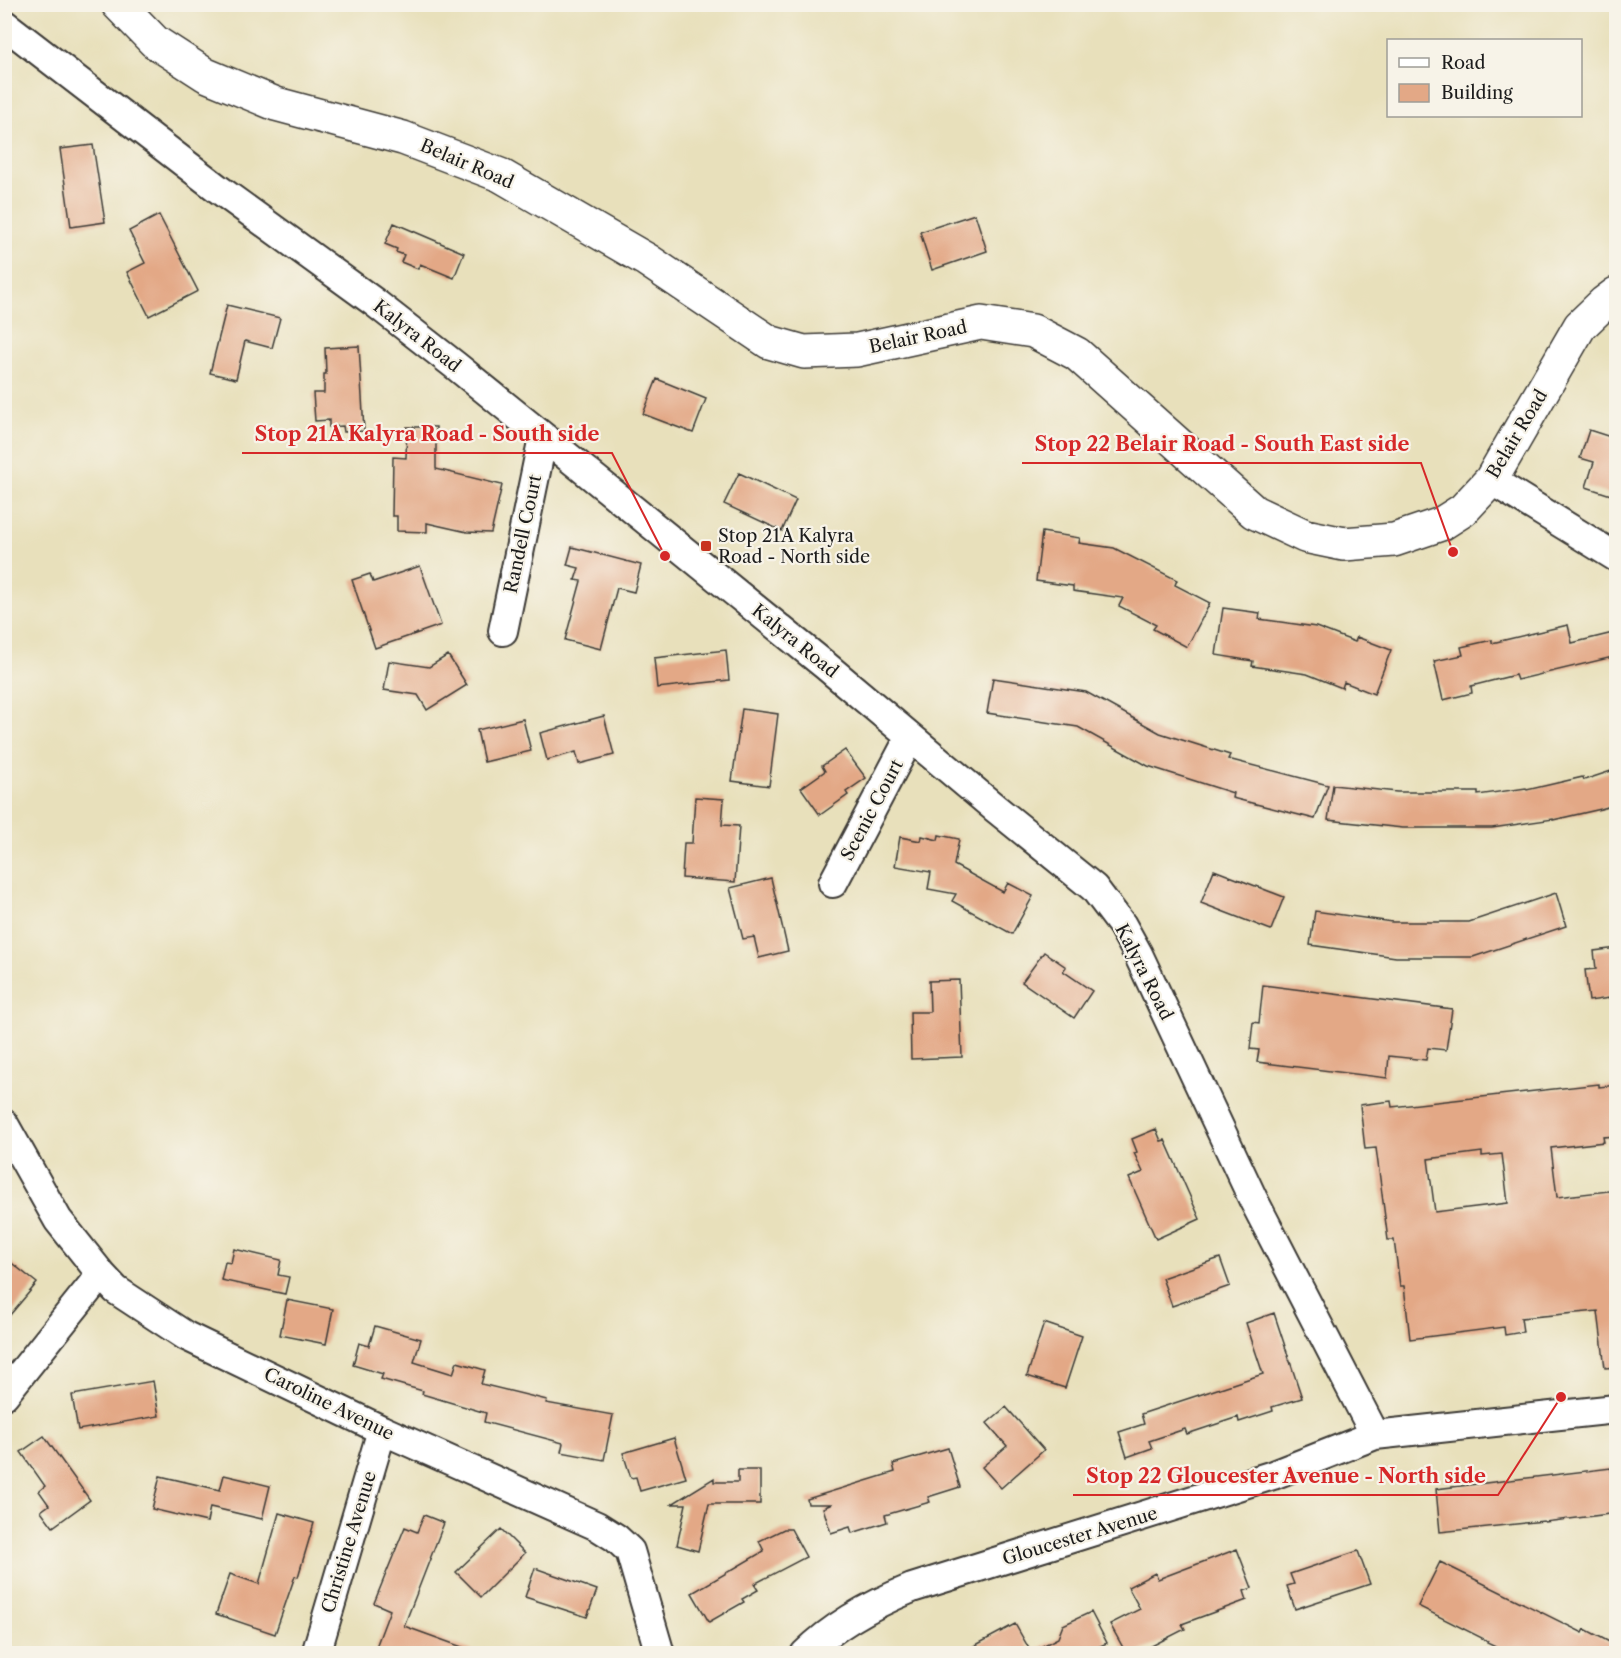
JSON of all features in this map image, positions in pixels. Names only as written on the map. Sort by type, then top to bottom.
[{"type":"main road","name":"Belair Road","points":[[118,4],[155,42],[206,75],[276,104],[403,138],[500,175],[647,260],[769,342],[804,352],[857,350],[981,323],[1033,332],[1077,354],[1254,512],[1305,536],[1344,544],[1394,540],[1441,524],[1463,510],[1491,480],[1580,326],[1617,294]]},
{"type":"street","name":"Kalyra Road","points":[[4,24],[217,188],[374,302],[808,652],[1094,888],[1122,925],[1143,964],[1253,1199],[1375,1435]]},
{"type":"street","name":"Randell Court","points":[[502,631],[543,437]]},
{"type":"street","points":[[1491,480],[1617,557]]},
{"type":"street","name":"Scenic Court","points":[[833,883],[910,737]]},
{"type":"street","name":"Caroline Avenue","points":[[4,1124],[58,1220],[101,1274],[117,1290],[186,1336],[382,1431],[597,1526],[616,1538],[630,1551],[660,1653]]},
{"type":"street","points":[[4,1395],[101,1274]]},
{"type":"street","name":"Gloucester Avenue","points":[[805,1653],[853,1617],[880,1601],[912,1588],[1273,1475],[1375,1435],[1617,1409]]},
{"type":"street","name":"Christine Avenue","points":[[316,1653],[382,1431]]},
{"type":"building","points":[[93,145],[105,222],[71,227],[60,149]]},
{"type":"building","points":[[975,214],[987,251],[932,270],[920,232]]},
{"type":"building","points":[[159,215],[198,291],[149,316],[127,272],[145,263],[129,231]]},
{"type":"building","points":[[394,223],[464,253],[454,278],[420,264],[418,269],[401,262],[404,255],[385,244]]},
{"type":"building","points":[[227,305],[280,318],[272,348],[245,341],[236,379],[210,373]]},
{"type":"building","points":[[359,346],[364,431],[344,432],[343,426],[329,427],[329,420],[315,421],[313,393],[324,393],[325,348]]},
{"type":"building","points":[[657,379],[706,399],[693,433],[643,414]]},
{"type":"building","points":[[407,427],[436,427],[436,469],[502,485],[491,533],[467,532],[427,523],[427,532],[397,531],[397,516],[392,516],[393,457],[406,458]]},
{"type":"building","points":[[1589,430],[1617,439],[1617,497],[1586,487],[1594,462],[1580,458]]},
{"type":"building","points":[[739,473],[796,500],[782,531],[724,504]]},
{"type":"building","points":[[1042,532],[1080,538],[1079,543],[1114,548],[1177,580],[1175,585],[1210,603],[1187,647],[1153,629],[1156,625],[1119,606],[1123,598],[1073,591],[1073,586],[1036,581]]},
{"type":"building","points":[[572,547],[641,565],[634,592],[617,588],[601,649],[565,640],[581,581],[575,580],[579,568],[567,565]]},
{"type":"building","points":[[420,566],[441,625],[375,648],[352,580],[370,574],[373,582]]},
{"type":"building","points":[[1223,608],[1260,613],[1259,619],[1316,627],[1355,642],[1357,637],[1391,650],[1374,694],[1344,682],[1342,688],[1307,674],[1252,666],[1253,661],[1216,655]]},
{"type":"building","points":[[1568,625],[1572,643],[1617,632],[1617,656],[1517,680],[1515,675],[1471,686],[1472,693],[1443,700],[1434,661],[1463,655],[1461,647],[1492,640],[1492,643]]},
{"type":"building","points":[[726,650],[729,680],[657,688],[654,658]]},
{"type":"building","points":[[448,655],[467,685],[427,710],[418,695],[384,690],[389,661],[429,667]]},
{"type":"building","points":[[993,678],[1086,692],[1160,733],[1230,755],[1228,759],[1328,785],[1315,819],[1232,798],[1233,793],[1148,766],[1078,727],[987,713]]},
{"type":"building","points":[[742,709],[778,714],[769,786],[732,781]]},
{"type":"building","points":[[604,716],[614,755],[579,764],[576,752],[547,760],[540,733]]},
{"type":"building","points":[[523,719],[531,751],[484,762],[477,730]]},
{"type":"building","points":[[845,750],[866,778],[846,792],[848,795],[820,815],[801,788],[825,771],[822,766]]},
{"type":"building","points":[[1617,769],[1617,804],[1553,820],[1492,828],[1403,828],[1328,820],[1333,785],[1397,792],[1478,792],[1478,795],[1526,788],[1527,790],[1583,777],[1584,780]]},
{"type":"building","points":[[695,797],[724,799],[722,825],[739,826],[735,882],[682,878],[684,843],[692,843]]},
{"type":"building","points":[[939,835],[959,839],[954,865],[1003,892],[1008,883],[1033,896],[1012,934],[952,901],[956,894],[928,889],[931,872],[895,866],[900,837],[921,841],[922,836],[938,840]]},
{"type":"building","points":[[1214,870],[1284,897],[1271,930],[1201,903]]},
{"type":"building","points":[[771,878],[788,951],[759,958],[754,937],[743,939],[730,888]]},
{"type":"building","points":[[1556,893],[1566,926],[1473,957],[1396,957],[1310,945],[1315,911],[1392,922],[1469,922]]},
{"type":"building","points":[[1617,948],[1617,997],[1589,1001],[1585,970],[1596,969],[1594,951]]},
{"type":"building","points":[[1044,952],[1066,967],[1063,971],[1092,991],[1074,1018],[1022,982]]},
{"type":"building","points":[[959,980],[962,1057],[911,1059],[910,1012],[930,1012],[929,981]]},
{"type":"building","points":[[1263,985],[1452,1009],[1446,1050],[1428,1048],[1426,1060],[1389,1056],[1387,1078],[1257,1062],[1259,1050],[1250,1049],[1253,1022],[1259,1023]]},
{"type":"building","points":[[1599,1084],[1599,1087],[1617,1085],[1617,1136],[1603,1137],[1604,1142],[1551,1148],[1557,1197],[1617,1190],[1617,1367],[1605,1368],[1598,1311],[1521,1318],[1523,1332],[1505,1335],[1504,1327],[1410,1339],[1404,1286],[1400,1286],[1394,1240],[1388,1240],[1376,1148],[1365,1149],[1360,1105],[1391,1101],[1392,1107]],"holes":[[[1482,1152],[1482,1156],[1502,1154],[1508,1203],[1435,1212],[1428,1159]]]},
{"type":"building","points":[[1156,1129],[1161,1141],[1165,1140],[1200,1219],[1156,1239],[1129,1178],[1143,1172],[1134,1153],[1137,1152],[1132,1139]]},
{"type":"building","points":[[234,1249],[281,1260],[278,1275],[289,1277],[285,1294],[221,1280],[225,1262],[231,1263]]},
{"type":"building","points":[[4,1257],[37,1283],[4,1322]]},
{"type":"building","points":[[1220,1258],[1230,1286],[1172,1306],[1162,1278]]},
{"type":"building","points":[[287,1300],[333,1309],[326,1344],[280,1335]]},
{"type":"building","points":[[1274,1313],[1302,1398],[1272,1407],[1273,1411],[1239,1422],[1238,1417],[1187,1434],[1185,1429],[1149,1441],[1152,1448],[1127,1457],[1119,1432],[1144,1424],[1141,1414],[1263,1374],[1246,1323]]},
{"type":"building","points":[[1044,1323],[1082,1336],[1065,1388],[1027,1376]]},
{"type":"building","points":[[375,1326],[421,1339],[414,1362],[453,1374],[457,1362],[485,1370],[481,1384],[547,1400],[546,1403],[613,1415],[604,1460],[561,1452],[563,1443],[484,1422],[486,1413],[422,1394],[423,1391],[381,1379],[383,1374],[353,1365],[359,1343],[369,1346]]},
{"type":"building","points":[[153,1381],[159,1416],[78,1430],[72,1395]]},
{"type":"building","points":[[1006,1407],[1044,1450],[1001,1488],[982,1467],[1007,1446],[987,1423]]},
{"type":"building","points":[[44,1436],[90,1500],[53,1527],[41,1511],[49,1505],[39,1491],[45,1486],[21,1452]]},
{"type":"building","points":[[674,1438],[686,1478],[640,1491],[636,1477],[631,1478],[623,1453]]},
{"type":"building","points":[[948,1448],[960,1487],[928,1497],[930,1502],[885,1515],[887,1522],[852,1533],[850,1527],[831,1533],[823,1508],[832,1504],[808,1504],[807,1499],[895,1472],[893,1464]]},
{"type":"building","points":[[1611,1468],[1617,1513],[1440,1532],[1436,1489]]},
{"type":"building","points":[[738,1470],[760,1470],[760,1504],[709,1504],[698,1551],[677,1545],[686,1504],[672,1504],[714,1478],[714,1482],[738,1482]]},
{"type":"building","points":[[224,1475],[270,1486],[262,1519],[210,1507],[207,1522],[152,1509],[160,1476],[220,1490]]},
{"type":"building","points":[[279,1513],[314,1523],[298,1577],[295,1576],[275,1634],[216,1614],[230,1574],[259,1584]]},
{"type":"building","points":[[424,1515],[444,1523],[404,1626],[473,1651],[473,1653],[374,1653],[380,1648],[376,1647],[390,1610],[374,1603],[405,1527],[417,1532]]},
{"type":"building","points":[[501,1529],[525,1553],[481,1597],[456,1572]]},
{"type":"building","points":[[784,1529],[791,1529],[806,1557],[754,1584],[758,1590],[742,1599],[744,1602],[709,1622],[692,1593],[764,1551],[759,1541]]},
{"type":"building","points":[[1237,1549],[1252,1588],[1244,1591],[1247,1600],[1182,1624],[1185,1629],[1138,1653],[1126,1653],[1110,1624],[1140,1609],[1128,1587],[1155,1573],[1158,1579]]},
{"type":"building","points":[[1358,1551],[1370,1584],[1295,1609],[1287,1586],[1294,1584],[1290,1574]]},
{"type":"building","points":[[1440,1562],[1583,1633],[1585,1629],[1617,1646],[1617,1653],[1508,1653],[1487,1643],[1488,1641],[1418,1606]]},
{"type":"building","points":[[535,1568],[597,1590],[587,1617],[525,1597]]},
{"type":"building","points":[[1091,1612],[1107,1643],[1085,1653],[961,1653],[1015,1624],[1031,1652],[1058,1638],[1063,1625]]},
{"type":"place","name":"Stop 21A Kalyra Road - North side","points":[[706,546]]},
{"type":"place","name":"Stop 22 Belair Road - South East side","points":[[1453,552]]},
{"type":"place","name":"Stop 21A Kalyra Road - South side","points":[[665,556]]},
{"type":"place","name":"Stop 22 Gloucester Avenue - North side","points":[[1561,1397]]}]
